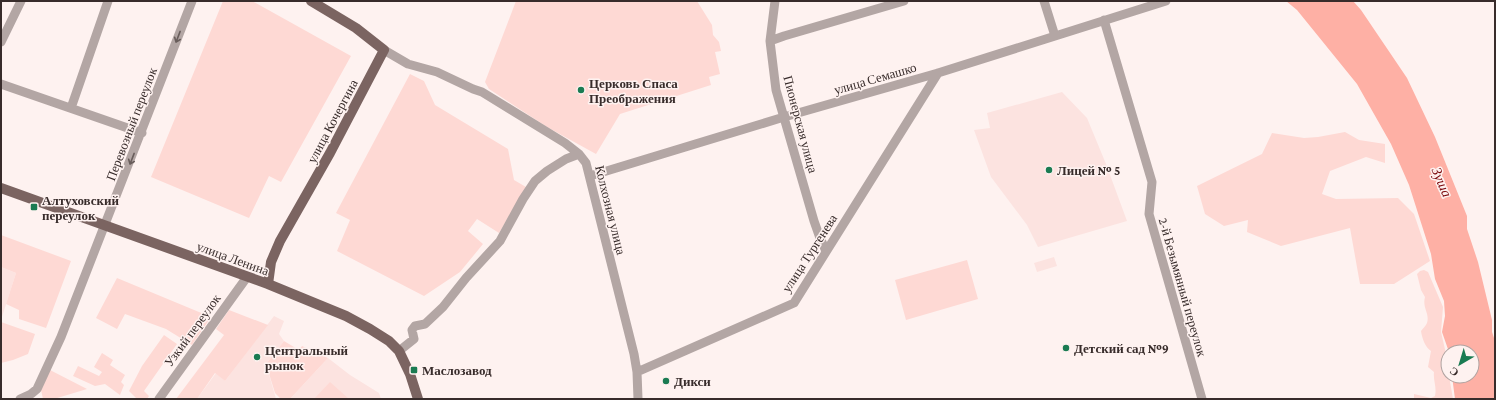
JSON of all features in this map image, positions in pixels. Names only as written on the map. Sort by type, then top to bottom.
[{"type":"main road","points":[[311,1],[356,28],[384,50]]},
{"type":"main road","name":"улица Кочергина","points":[[268,284],[271,262],[280,241],[330,153],[384,50]]},
{"type":"main road","name":"улица Ленина","points":[[1,188],[268,284],[346,316],[390,341],[399,351],[410,374],[418,399]]},
{"type":"street","points":[[1,42],[21,1]]},
{"type":"street","points":[[71,108],[108,1]]},
{"type":"street","name":"Перевозный переулок","points":[[20,399],[31,394],[37,389],[62,337],[192,1]]},
{"type":"street","name":"Пионерская улица","points":[[775,1],[770,41],[776,90],[818,232],[826,251]]},
{"type":"street","points":[[770,41],[904,1]]},
{"type":"street","points":[[1044,1],[1055,36]]},
{"type":"street","name":"улица Семашко","points":[[590,176],[938,73],[1166,1]]},
{"type":"street","name":"2-й Безымянный переулок","points":[[1104,20],[1152,182],[1149,214],[1202,399]]},
{"type":"street","name":"Колхозная улица","points":[[384,50],[408,64],[437,72],[482,92],[565,143],[579,154],[586,163],[637,372],[638,399]]},
{"type":"street","name":"улица Тургенева","points":[[637,372],[794,303],[938,73]]},
{"type":"street","points":[[1,84],[142,133]]},
{"type":"street","points":[[399,351],[414,339],[412,330],[415,326],[425,324],[443,307],[466,278],[500,241],[523,199],[535,181],[547,171],[566,159],[579,154]]},
{"type":"street","name":"Узкий переулок","points":[[159,399],[247,277]]},
{"type":"shaded area","points":[[223,1],[252,1],[351,56],[281,182],[269,176],[249,218],[151,177]]},
{"type":"shaded area","points":[[516,1],[697,1],[712,25],[713,35],[719,42],[721,51],[715,52],[720,74],[709,77],[711,85],[620,114],[596,154],[547,127],[489,89],[485,82]]},
{"type":"shaded area","points":[[410,74],[424,81],[435,105],[508,149],[514,180],[526,187],[499,233],[477,219],[468,231],[483,244],[460,272],[424,296],[337,251],[350,220],[336,213]]},
{"type":"shaded area","name":"Лицей № 5","points":[[1062,92],[1087,118],[1127,221],[1038,247],[1027,225],[991,177],[974,130],[990,128],[987,113]]},
{"type":"shaded area","points":[[1345,132],[1359,140],[1385,144],[1385,163],[1366,157],[1330,171],[1322,194],[1336,199],[1398,198],[1414,214],[1430,261],[1394,284],[1360,284],[1350,228],[1281,246],[1247,232],[1248,220],[1224,226],[1205,214],[1197,186],[1262,154],[1272,133],[1304,138]]},
{"type":"shaded area","points":[[1,235],[71,261],[46,328],[19,319],[19,310],[6,304],[16,273],[1,267]]},
{"type":"shaded area","points":[[1054,257],[1057,266],[1037,272],[1034,263]]},
{"type":"shaded area","points":[[967,260],[978,299],[906,320],[895,280]]},
{"type":"shaded area","points":[[1,267],[16,273],[1,320]]},
{"type":"shaded area","points":[[1424,270],[1428,272],[1443,307],[1441,332],[1444,344],[1440,344],[1440,384],[1450,384],[1453,399],[1414,399],[1414,394],[1431,398],[1435,396],[1434,372],[1428,367],[1431,351],[1424,342],[1421,331],[1427,324],[1428,316],[1424,304],[1425,297],[1421,290],[1417,274]]},
{"type":"shaded area","points":[[117,278],[211,317],[192,345],[166,329],[125,314],[117,329],[96,318]]},
{"type":"shaded area","points":[[229,310],[268,325],[225,381],[215,373],[197,399],[176,399],[224,335],[216,329]]},
{"type":"shaded area","name":"Центральный рынок","points":[[274,316],[284,321],[279,334],[284,341],[266,364],[276,399],[197,399],[216,373],[225,381]]},
{"type":"shaded area","points":[[1,322],[35,334],[28,354],[1,363]]},
{"type":"shaded area","points":[[164,335],[177,344],[144,391],[149,396],[147,399],[137,399],[129,391],[142,366]]},
{"type":"shaded area","points":[[284,341],[299,350],[302,346],[328,358],[290,399],[281,399],[275,393],[266,364]]},
{"type":"shaded area","points":[[102,353],[113,360],[110,365],[125,375],[121,382],[124,385],[120,395],[105,384],[95,386],[73,376],[78,366],[99,376],[102,372],[94,367]]},
{"type":"shaded area","points":[[328,358],[350,375],[379,393],[381,399],[290,399]]},
{"type":"shaded area","points":[[50,370],[87,389],[54,399],[43,399],[41,390]]},
{"type":"shaded area","points":[[330,382],[349,399],[314,399]]},
{"type":"water","name":"Зуша","points":[[1286,1],[1353,1],[1361,10],[1407,78],[1435,137],[1467,216],[1467,229],[1478,262],[1492,320],[1492,332],[1495,341],[1495,399],[1455,399],[1453,384],[1480,384],[1480,344],[1446,344],[1442,332],[1445,316],[1444,301],[1435,279],[1431,254],[1409,185],[1391,144],[1357,84],[1297,10]]},
{"type":"place","name":"Церковь Спаса Преображения","points":[[581,90]]},
{"type":"place","name":"Лицей № 5","points":[[1049,170]]},
{"type":"place","name":"Алтуховский переулок","points":[[34,207]]},
{"type":"place","name":"Детский сад №9","points":[[1066,348]]},
{"type":"place","name":"Центральный рынок","points":[[257,357]]},
{"type":"place","name":"Маслозавод","points":[[414,370]]},
{"type":"place","name":"Дикси","points":[[666,381]]}]
